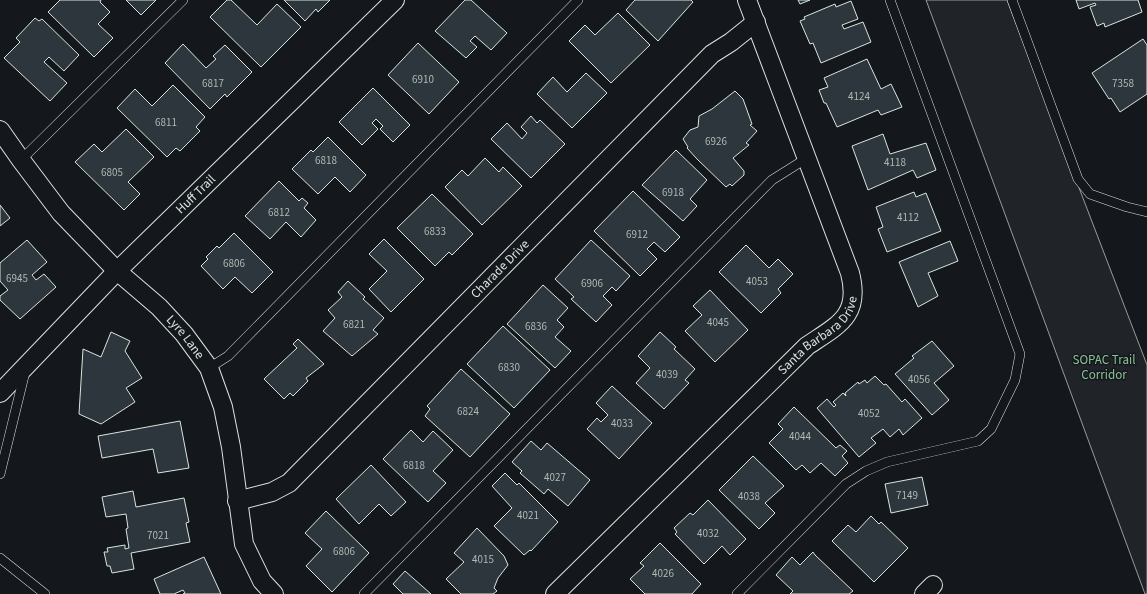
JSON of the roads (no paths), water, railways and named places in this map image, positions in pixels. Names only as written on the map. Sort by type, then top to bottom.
[{"type":"street","name":"Huff Trail","points":[[0,392],[117,271],[395,0]]},
{"type":"street","name":"Santa Barbara Drive","points":[[555,594],[807,346],[839,325],[851,310],[853,285],[850,273],[747,0]]},
{"type":"street","name":"Charade Drive","points":[[237,501],[272,492],[289,483],[712,54],[756,22]]},
{"type":"street","name":"Lyre Lane","points":[[0,130],[61,213],[117,271],[159,308],[184,334],[209,368],[224,407],[244,544],[262,581],[274,594]]},
{"type":"lane","points":[[21,160],[183,0]]},
{"type":"lane","points":[[209,368],[228,356],[578,0]]},
{"type":"lane","points":[[737,594],[846,484],[866,471],[887,462],[978,441],[991,429],[1015,380],[1020,354],[890,0]]},
{"type":"lane","points":[[1012,0],[1078,179],[1090,194],[1127,208],[1147,212]]},
{"type":"lane","points":[[364,594],[772,180],[807,158]]},
{"type":"lane","points":[[0,474],[26,365]]},
{"type":"lane","points":[[0,558],[45,594]]},
{"type":"park label","name":"SOPAC Trail Corridor","points":[[1104,368]]}]
